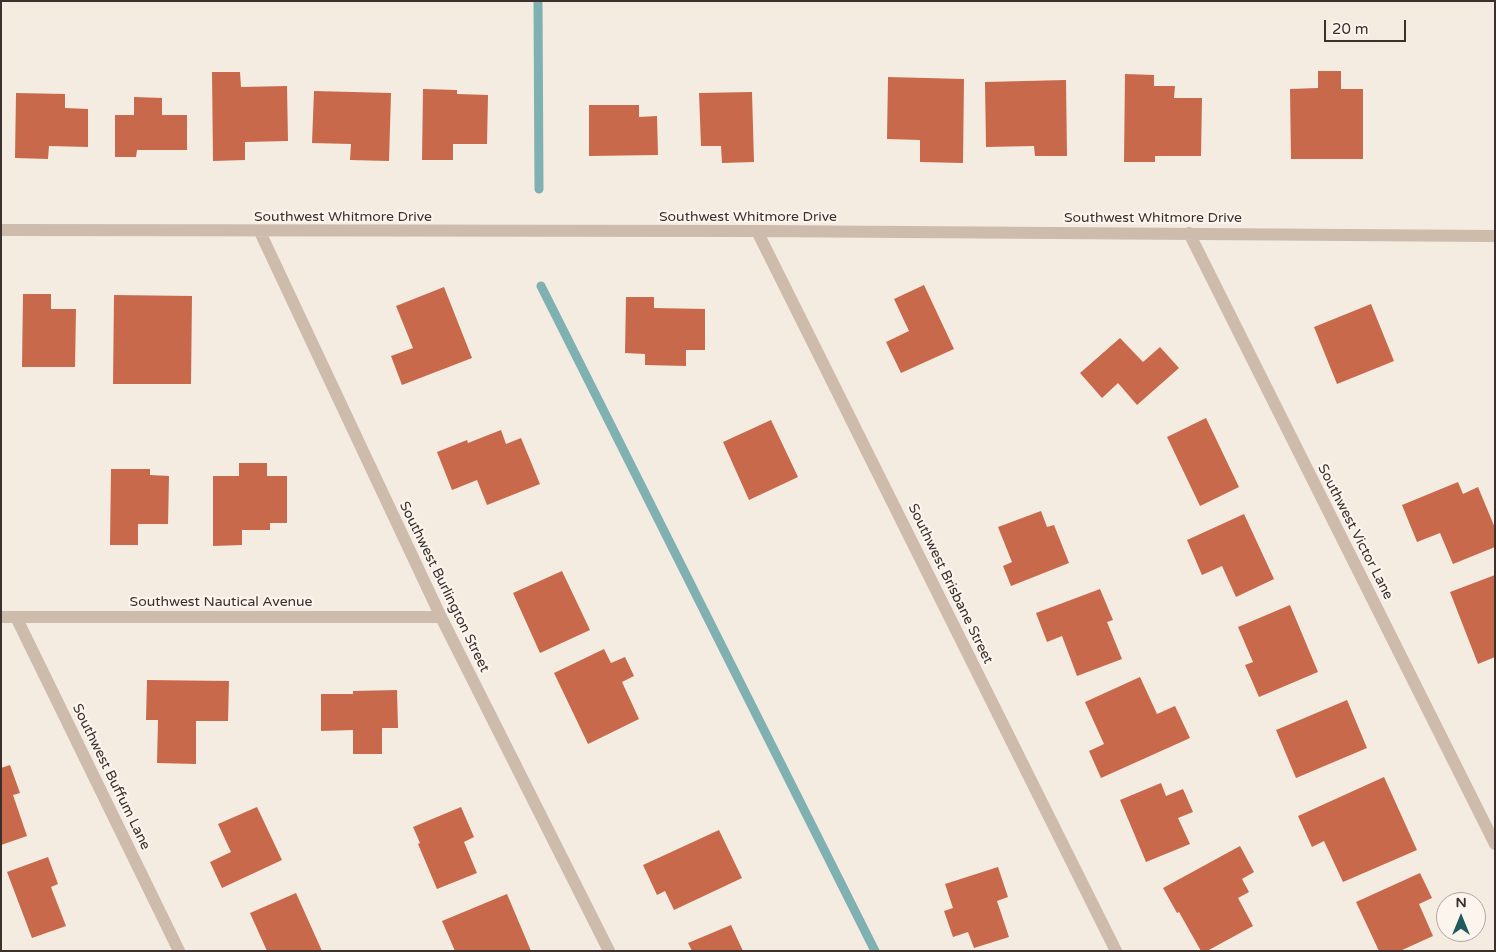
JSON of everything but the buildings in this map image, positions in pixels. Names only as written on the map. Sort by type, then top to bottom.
[{"type":"street","name":"Southwest Whitmore Drive","points":[[1,230],[260,232],[757,231],[1495,236]]},
{"type":"street","name":"Southwest Brisbane Street","points":[[757,231],[1116,951]]},
{"type":"street","name":"Southwest Burlington Street","points":[[260,232],[441,617],[609,951]]},
{"type":"street","name":"Southwest Victor Lane","points":[[1189,233],[1495,844]]},
{"type":"street","name":"Southwest Nautical Avenue","points":[[1,617],[441,617]]},
{"type":"street","name":"Southwest Buffum Lane","points":[[16,617],[179,951]]},
{"type":"waterway","points":[[538,1],[539,189]]},
{"type":"waterway","points":[[541,286],[875,951]]}]
